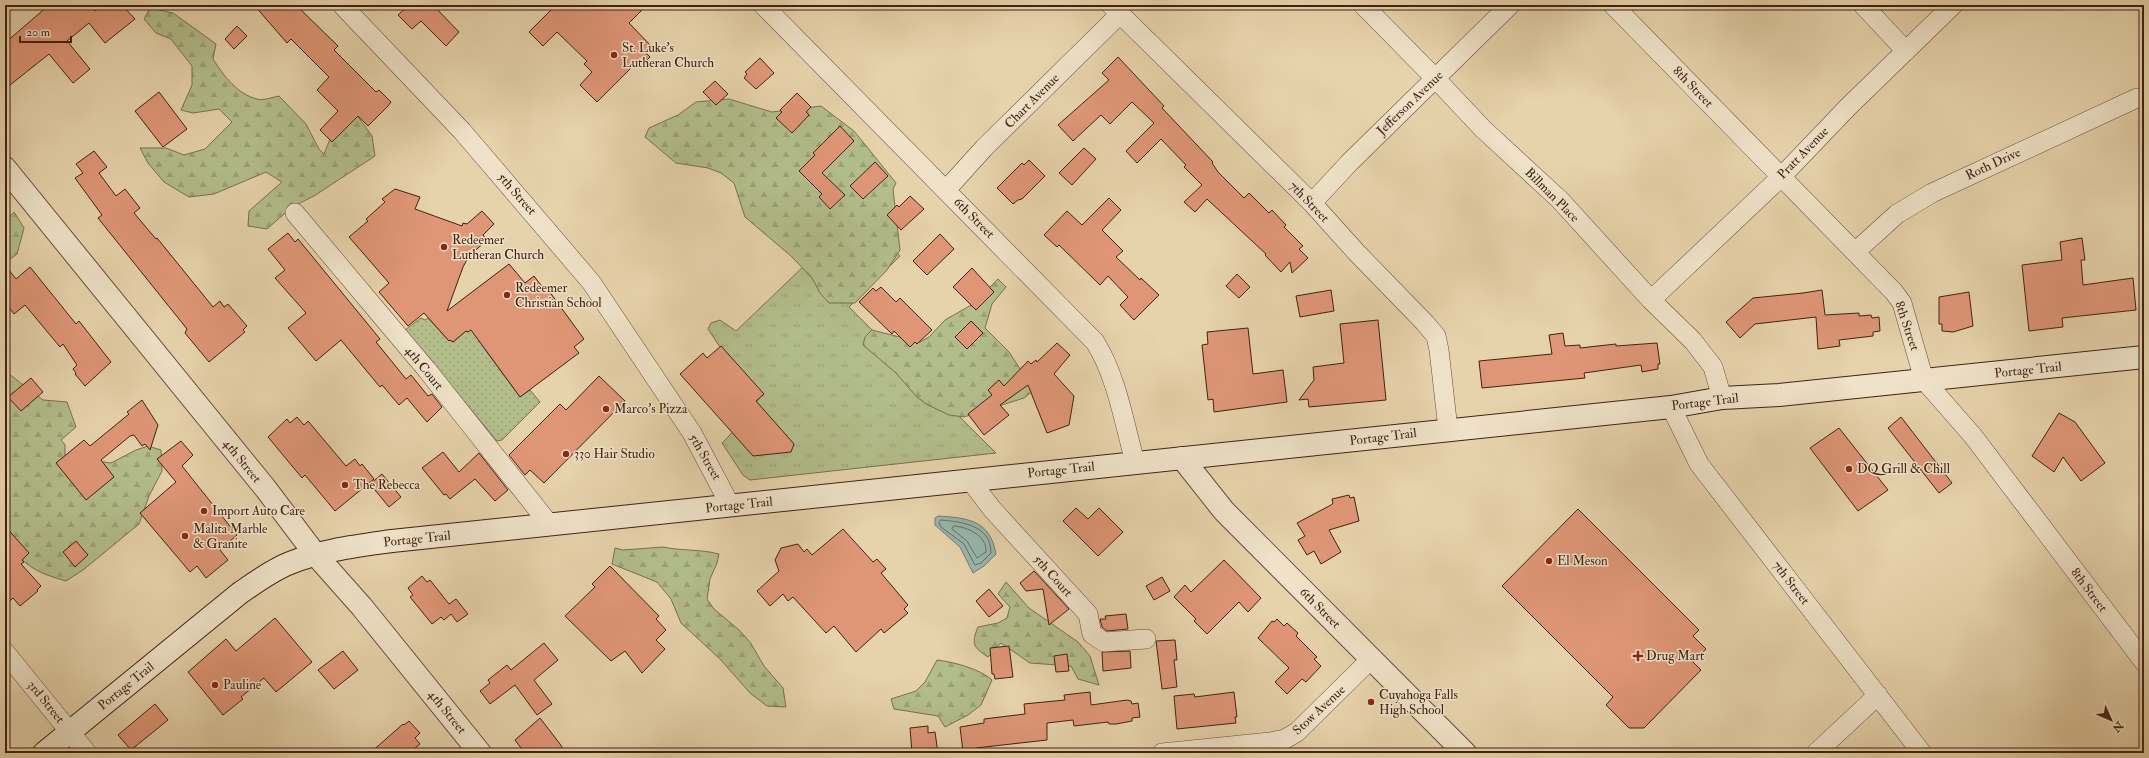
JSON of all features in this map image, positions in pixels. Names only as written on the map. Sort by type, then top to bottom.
[{"type":"main road","name":"4th Street","points":[[5,168],[266,489],[315,554],[362,607],[480,753]]},
{"type":"main road","name":"Portage Trail","points":[[44,753],[240,593],[262,577],[288,563],[315,554],[392,541],[1448,429],[1671,407],[1722,398],[1779,395],[2144,357]]},
{"type":"main road","name":"6th Street","points":[[1182,458],[1224,511],[1465,753]]},
{"type":"street","name":"5th Street","points":[[342,5],[462,131],[591,282],[692,433],[730,505]]},
{"type":"street","name":"6th Street","points":[[763,5],[1096,342],[1110,374],[1135,462]]},
{"type":"street","name":"Billman Place","points":[[1363,5],[1483,129],[1560,200],[1651,300],[1692,341],[1713,367],[1722,398]]},
{"type":"street","name":"Jefferson Avenue","points":[[1312,203],[1349,163],[1510,5]]},
{"type":"street","name":"8th Street","points":[[1613,5],[1894,292],[1902,303],[1924,380],[1972,436],[2144,662]]},
{"type":"street","points":[[1863,5],[1906,51]]},
{"type":"street","name":"Pratt Avenue","points":[[1651,300],[1781,177],[1848,107],[1953,5]]},
{"type":"street","name":"Chart Avenue","points":[[946,190],[1115,10]]},
{"type":"street","name":"7th Street","points":[[1115,10],[1312,203],[1436,336],[1444,388],[1448,429]]},
{"type":"street","name":"Roth Drive","points":[[1855,252],[1897,214],[1932,193],[2137,98],[2144,98]]},
{"type":"street","name":"4th Court","points":[[295,213],[427,370],[550,524]]},
{"type":"street","name":"7th Street","points":[[1671,407],[1699,464],[1922,753]]},
{"type":"street","name":"5th Court","points":[[970,480],[992,509],[1088,614],[1092,634],[1104,642],[1146,639]]},
{"type":"street","name":"3rd Street","points":[[5,652],[88,753]]},
{"type":"street","name":"Stow Avenue","points":[[1162,753],[1286,739],[1298,732],[1371,659]]},
{"type":"street","points":[[1816,753],[1878,695]]},
{"type":"green space","points":[[150,8],[173,13],[216,44],[213,59],[226,78],[237,89],[250,97],[259,99],[279,96],[306,124],[319,149],[324,154],[341,112],[353,110],[372,136],[375,156],[314,196],[292,207],[267,229],[248,226],[249,211],[282,182],[266,172],[214,194],[189,197],[164,182],[148,163],[140,148],[166,148],[184,155],[205,149],[232,122],[219,109],[193,113],[181,110],[192,85],[192,66],[171,39],[156,33],[144,19]]},
{"type":"green space","points":[[729,99],[772,112],[821,106],[854,131],[896,183],[893,189],[900,250],[887,270],[855,303],[829,303],[820,293],[812,278],[791,256],[745,217],[734,183],[721,173],[708,168],[676,163],[645,137],[649,128],[678,115],[696,102]]},
{"type":"green space","points":[[14,212],[24,228],[17,254],[5,263],[5,222]]},
{"type":"green space","points":[[863,220],[900,256],[849,307],[996,453],[750,480],[743,475],[722,443],[763,394],[720,347],[708,329],[711,323],[720,320],[736,331],[805,265]]},
{"type":"green space","points":[[998,279],[1006,287],[992,304],[985,328],[1009,352],[1034,390],[1024,398],[964,417],[949,415],[926,404],[916,396],[896,373],[863,345],[865,337],[872,330],[920,342],[929,337],[945,320],[973,304]]},
{"type":"green space","points":[[421,318],[425,320],[428,318],[449,341],[450,340],[453,342],[473,327],[486,351],[520,397],[530,390],[540,402],[502,440],[497,441],[405,330]]},
{"type":"green space","points":[[5,371],[43,400],[67,402],[76,427],[61,440],[65,445],[65,456],[111,463],[136,450],[148,446],[161,450],[162,471],[149,496],[139,524],[83,570],[66,581],[38,571],[26,563],[5,543]]},
{"type":"green space","points":[[663,547],[705,551],[719,554],[710,579],[707,599],[714,609],[739,630],[750,642],[764,666],[783,688],[786,707],[767,706],[750,693],[720,659],[681,623],[671,599],[657,582],[612,564],[615,548],[623,550]]},
{"type":"green space","points":[[1006,582],[1029,608],[1078,642],[1090,656],[1099,685],[1078,679],[1071,666],[1030,663],[1001,643],[988,657],[976,648],[974,637],[978,627],[998,623],[1007,618],[1010,607],[998,594]]},
{"type":"green space","points":[[937,660],[951,662],[966,667],[987,676],[992,680],[981,705],[968,715],[945,727],[938,716],[894,709],[891,699],[916,691],[925,682]]},
{"type":"water","points":[[938,516],[959,518],[976,523],[989,534],[996,554],[984,566],[973,573],[960,547],[935,525],[935,518]]},
{"type":"building","points":[[49,5],[90,5],[95,11],[102,5],[122,5],[135,19],[105,43],[89,23],[67,41],[90,69],[73,83],[49,54],[5,89],[5,43]]},
{"type":"building","points":[[254,5],[296,5],[338,46],[334,50],[376,92],[379,90],[391,102],[368,126],[358,116],[332,142],[320,130],[338,111],[317,90],[329,77],[291,39],[287,43]]},
{"type":"building","points":[[409,5],[433,5],[459,32],[446,46],[421,21],[412,29],[398,15]]},
{"type":"building","name":"St. Luke's Lutheran Church","points":[[556,5],[647,5],[629,23],[652,47],[646,53],[650,57],[640,67],[636,63],[597,102],[580,85],[592,72],[584,64],[587,61],[557,32],[543,46],[529,32]]},
{"type":"building","points":[[237,26],[247,36],[234,49],[225,39]]},
{"type":"building","points":[[1118,57],[1164,106],[1162,108],[1213,162],[1212,163],[1218,172],[1244,198],[1249,193],[1269,213],[1272,210],[1286,225],[1284,227],[1303,246],[1299,249],[1308,258],[1292,273],[1290,262],[1281,272],[1265,255],[1266,254],[1207,199],[1195,212],[1184,202],[1202,185],[1184,167],[1186,165],[1161,139],[1137,163],[1126,151],[1154,123],[1132,102],[1110,124],[1101,115],[1073,141],[1058,125],[1109,80],[1102,73]]},
{"type":"building","points":[[760,58],[774,73],[756,89],[744,78],[747,74],[745,72]]},
{"type":"building","points":[[715,81],[728,94],[716,105],[703,92]]},
{"type":"building","points":[[159,92],[187,129],[163,147],[135,111]]},
{"type":"building","points":[[797,93],[811,107],[806,112],[809,115],[792,133],[776,118],[782,112],[780,110]]},
{"type":"building","points":[[840,126],[854,141],[822,173],[845,195],[830,209],[819,197],[822,194],[799,171],[815,155],[813,153]]},
{"type":"building","points":[[1084,148],[1096,159],[1072,185],[1059,173]]},
{"type":"building","points":[[94,151],[107,167],[99,173],[116,196],[125,189],[140,208],[134,213],[156,239],[157,238],[213,307],[220,301],[224,307],[228,304],[247,326],[243,330],[245,332],[209,362],[185,333],[187,329],[98,218],[102,215],[75,178],[83,173],[76,164]]},
{"type":"building","points":[[1029,160],[1045,176],[1022,199],[1013,204],[997,188],[1022,163],[1024,165]]},
{"type":"building","points":[[875,162],[888,176],[863,199],[850,186]]},
{"type":"building","points":[[395,189],[420,197],[415,209],[462,226],[463,223],[467,224],[482,211],[494,224],[483,235],[487,240],[469,256],[463,267],[447,311],[509,264],[525,283],[534,276],[547,293],[549,291],[584,339],[574,347],[579,353],[520,397],[471,330],[468,332],[466,331],[453,342],[450,340],[449,341],[424,313],[408,326],[379,292],[389,283],[349,237],[368,221],[366,219],[385,202],[382,199]]},
{"type":"building","points":[[910,196],[924,209],[901,230],[887,215],[897,205],[899,207]]},
{"type":"building","points":[[1109,198],[1121,210],[1102,230],[1123,251],[1116,257],[1140,280],[1141,278],[1159,295],[1134,320],[1120,305],[1128,297],[1108,276],[1100,285],[1059,245],[1057,247],[1044,235],[1067,211],[1082,225]]},
{"type":"building","points":[[288,233],[295,242],[298,239],[380,339],[376,342],[406,379],[411,375],[428,396],[432,394],[442,407],[427,422],[407,398],[399,405],[382,385],[380,387],[341,340],[316,361],[288,328],[306,313],[275,278],[285,270],[268,249]]},
{"type":"building","points":[[940,234],[954,249],[927,275],[913,261]]},
{"type":"building","points":[[2082,238],[2085,260],[2081,260],[2083,285],[2133,278],[2136,310],[2062,318],[2063,327],[2029,331],[2022,265],[2062,260],[2060,242]]},
{"type":"building","points":[[5,265],[16,279],[30,267],[76,324],[79,321],[111,362],[85,386],[75,374],[76,373],[73,369],[77,365],[63,344],[60,347],[25,305],[14,314],[5,302]]},
{"type":"building","points":[[972,268],[994,292],[976,310],[953,287]]},
{"type":"building","points":[[1237,274],[1250,287],[1239,298],[1226,286]]},
{"type":"building","points":[[881,287],[896,302],[900,298],[932,330],[917,344],[915,342],[910,347],[894,331],[892,334],[859,302],[873,288],[876,291]]},
{"type":"building","points":[[1331,290],[1334,311],[1300,317],[1296,296]]},
{"type":"building","points":[[1822,290],[1825,315],[1859,313],[1859,316],[1871,315],[1872,318],[1879,317],[1880,331],[1873,332],[1873,336],[1839,340],[1840,346],[1818,349],[1816,317],[1755,324],[1740,338],[1726,322],[1753,298]]},
{"type":"building","points":[[1969,292],[1973,326],[1953,332],[1942,331],[1942,324],[1939,324],[1939,297]]},
{"type":"building","points":[[1378,320],[1386,400],[1309,407],[1308,399],[1299,400],[1314,380],[1313,367],[1344,363],[1340,324]]},
{"type":"building","points":[[971,321],[983,333],[967,349],[955,337]]},
{"type":"building","points":[[1248,328],[1253,374],[1283,370],[1287,402],[1214,412],[1213,399],[1208,400],[1202,345],[1208,344],[1207,332]]},
{"type":"building","points":[[1563,333],[1565,346],[1580,345],[1580,348],[1616,344],[1616,346],[1657,343],[1660,364],[1658,364],[1658,369],[1642,372],[1641,365],[1584,373],[1585,378],[1482,388],[1479,361],[1552,354],[1549,335]]},
{"type":"building","points":[[1057,343],[1070,355],[1054,374],[1074,396],[1069,425],[1047,433],[1028,385],[1000,405],[1009,415],[984,435],[968,414],[992,395],[988,390],[999,380],[1004,386],[1028,361],[1031,364],[1036,360],[1037,362]]},
{"type":"building","points":[[721,346],[764,394],[756,401],[794,444],[791,452],[753,456],[680,374],[703,353],[707,358]]},
{"type":"building","points":[[599,376],[625,401],[544,483],[530,470],[525,475],[509,455],[560,404],[566,410]]},
{"type":"building","points":[[31,378],[43,392],[21,411],[8,397]]},
{"type":"building","points":[[142,400],[158,425],[150,450],[145,444],[142,446],[134,435],[130,436],[101,460],[114,477],[86,500],[56,463],[84,440],[90,446],[129,414],[127,412]]},
{"type":"building","points":[[2059,413],[2075,422],[2105,463],[2081,481],[2063,457],[2054,472],[2032,456]]},
{"type":"building","points":[[297,417],[304,425],[308,421],[346,466],[355,459],[360,466],[362,464],[374,479],[335,511],[305,475],[302,478],[268,437],[287,419],[290,423]]},
{"type":"building","points":[[1901,417],[1952,483],[1939,493],[1888,428]]},
{"type":"building","name":"DQ Grill & Chill","points":[[1839,428],[1888,490],[1858,511],[1810,448]]},
{"type":"building","points":[[181,441],[193,455],[182,466],[237,535],[220,550],[228,560],[206,578],[197,566],[190,572],[140,513],[176,482],[157,459]]},
{"type":"building","points":[[443,452],[459,472],[479,453],[508,490],[495,501],[475,479],[450,499],[446,494],[444,495],[422,468]]},
{"type":"building","points":[[382,474],[401,497],[389,507],[370,484]]},
{"type":"building","points":[[1349,495],[1350,498],[1354,497],[1359,521],[1329,530],[1341,552],[1321,564],[1314,551],[1307,555],[1298,540],[1305,536],[1297,523],[1331,505],[1333,503],[1332,499]]},
{"type":"building","points":[[1076,508],[1088,519],[1099,508],[1123,532],[1098,556],[1063,521]]},
{"type":"building","points":[[1578,509],[1699,630],[1693,636],[1706,649],[1693,662],[1701,670],[1644,728],[1629,728],[1606,705],[1613,697],[1502,586]]},
{"type":"building","points":[[5,526],[29,553],[22,560],[24,562],[21,564],[41,586],[37,590],[38,591],[20,606],[13,598],[5,605]]},
{"type":"building","points":[[843,529],[873,562],[877,559],[886,569],[881,573],[908,605],[904,609],[908,613],[884,633],[881,629],[856,652],[834,626],[826,633],[793,597],[788,601],[783,594],[770,606],[757,591],[779,571],[775,560],[781,548],[798,544],[804,552],[807,549],[812,555]]},
{"type":"building","points":[[76,541],[88,555],[75,567],[63,552]]},
{"type":"building","points":[[1224,560],[1261,598],[1248,612],[1239,602],[1207,634],[1194,621],[1196,619],[1174,597],[1185,585],[1191,592]]},
{"type":"building","points":[[610,566],[659,616],[656,619],[666,630],[656,640],[665,649],[642,673],[625,651],[611,661],[565,616],[595,587],[592,584]]},
{"type":"building","points":[[1034,571],[1069,609],[1049,625],[1043,589],[1026,591],[1020,583]]},
{"type":"building","points":[[422,576],[427,582],[430,580],[449,604],[456,599],[468,614],[457,622],[451,614],[444,620],[441,617],[432,624],[410,597],[413,595],[408,588]]},
{"type":"building","points":[[1162,577],[1170,591],[1154,600],[1146,586]]},
{"type":"building","points":[[989,589],[1003,606],[989,617],[976,601]]},
{"type":"building","points":[[1126,614],[1128,629],[1107,631],[1102,627],[1100,619],[1106,619],[1105,616]]},
{"type":"building","points":[[275,618],[312,662],[276,692],[264,678],[241,697],[243,699],[223,715],[188,672],[226,639],[236,651]]},
{"type":"building","points":[[1277,619],[1284,626],[1287,623],[1298,633],[1296,636],[1317,657],[1314,659],[1321,666],[1306,682],[1302,679],[1287,694],[1275,682],[1289,668],[1258,638],[1272,621],[1274,622]]},
{"type":"building","points":[[1175,640],[1177,660],[1174,660],[1177,687],[1162,689],[1156,641]]},
{"type":"building","points":[[544,643],[558,660],[534,680],[552,704],[537,715],[515,685],[490,704],[480,691],[490,683],[488,680],[507,665],[511,670]]},
{"type":"building","points":[[1009,646],[1013,677],[995,679],[994,674],[992,674],[990,648]]},
{"type":"building","points":[[343,651],[358,670],[334,689],[318,670]]},
{"type":"building","points":[[1130,651],[1131,668],[1103,671],[1102,652]]},
{"type":"building","points":[[1067,654],[1069,671],[1056,672],[1054,656]]},
{"type":"building","points":[[1090,692],[1091,705],[1127,700],[1131,701],[1132,704],[1138,703],[1140,717],[1132,718],[1132,721],[1116,724],[1109,724],[1108,722],[1074,726],[1073,720],[1047,723],[1047,740],[976,748],[976,750],[963,752],[960,727],[984,723],[984,719],[1025,714],[1024,704],[1065,700],[1064,695]]},
{"type":"building","points":[[1234,692],[1237,717],[1235,717],[1236,723],[1177,729],[1174,696],[1194,694],[1195,697]]},
{"type":"building","points":[[155,704],[168,720],[131,750],[118,735]]},
{"type":"building","points":[[540,718],[566,753],[531,753],[528,748],[524,752],[515,740]]},
{"type":"building","points":[[409,721],[420,733],[415,738],[420,744],[409,753],[370,753],[403,724],[404,725]]},
{"type":"building","points":[[928,726],[928,733],[935,732],[938,753],[912,753],[910,728]]},
{"type":"place","name":"St. Luke's Lutheran Church","points":[[614,55]]},
{"type":"place","name":"Redeemer Lutheran Church","points":[[444,247]]},
{"type":"place","name":"Redeemer Christian School","points":[[507,295]]},
{"type":"place","name":"Marco's Pizza","points":[[606,409]]},
{"type":"place","name":"330 Hair Studio","points":[[566,454]]},
{"type":"place","name":"DQ Grill & Chill","points":[[1849,469]]},
{"type":"place","name":"The Rebecca","points":[[345,485]]},
{"type":"place","name":"Import Auto Care","points":[[204,511]]},
{"type":"place","name":"Malita Marble & Granite","points":[[185,536]]},
{"type":"place","name":"El Meson","points":[[1549,561]]},
{"type":"place","name":"Drug Mart","points":[[1638,656]]},
{"type":"place","name":"Pauline","points":[[215,685]]},
{"type":"place","name":"Cuyahoga Falls High School","points":[[1371,702]]}]
